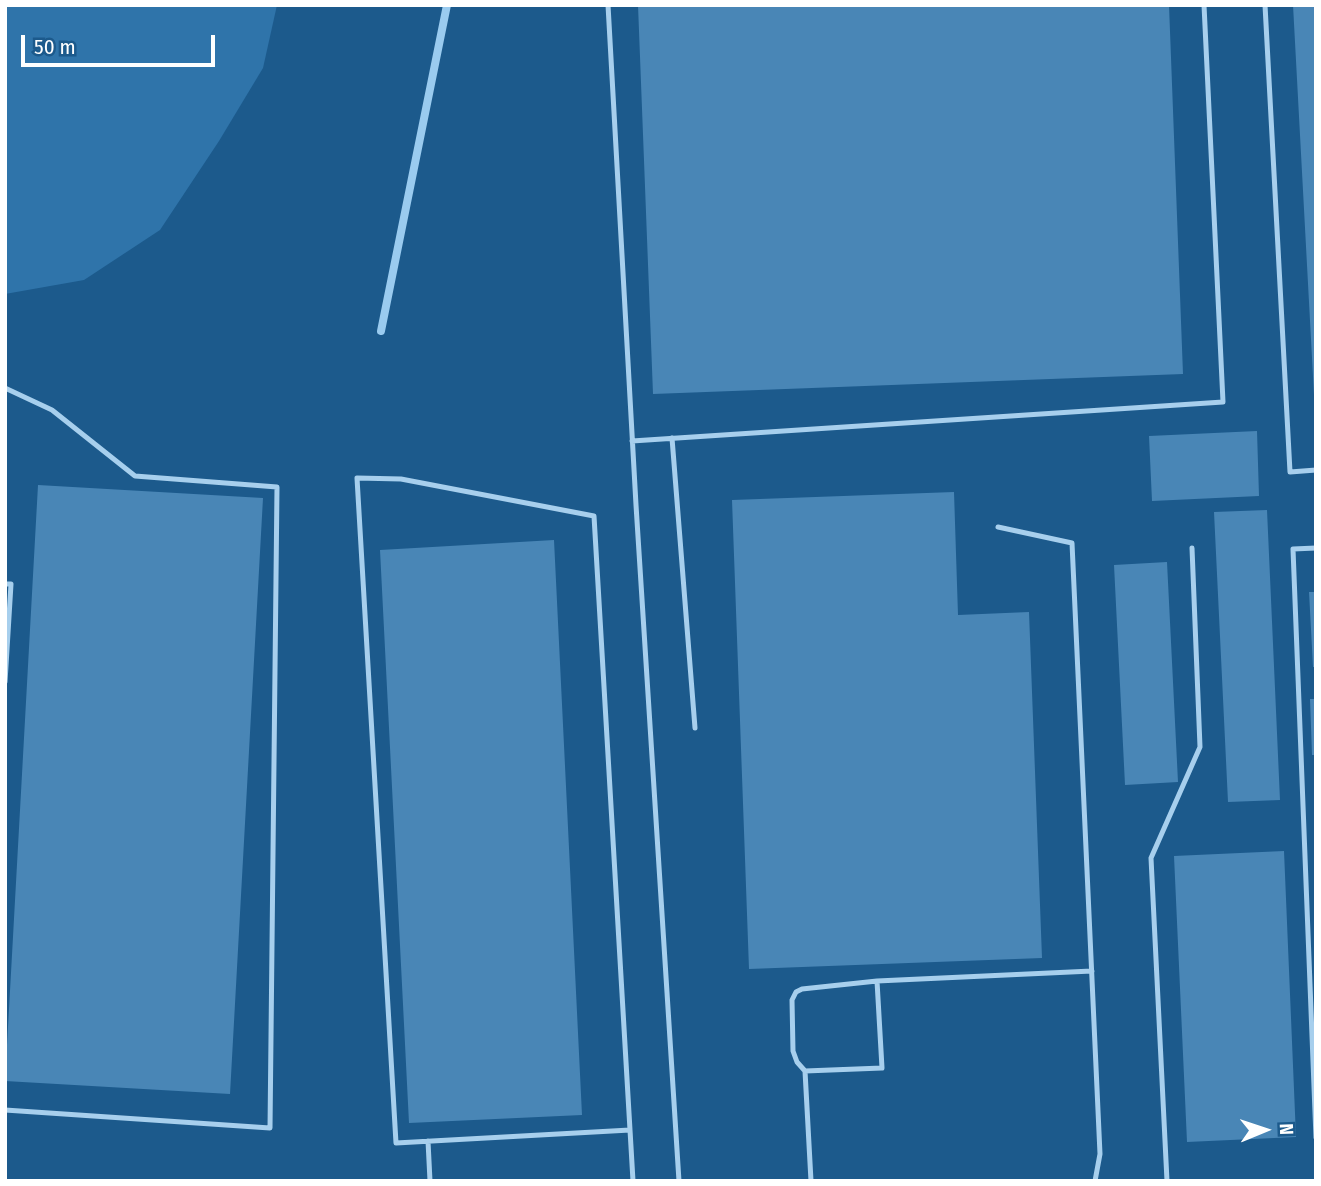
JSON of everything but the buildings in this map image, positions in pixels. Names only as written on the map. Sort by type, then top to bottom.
[{"type":"lane","points":[[608,5],[632,441],[680,1181]]},
{"type":"lane","points":[[632,441],[1223,402],[1204,5]]},
{"type":"lane","points":[[1265,5],[1290,472],[1316,470]]},
{"type":"lane","points":[[5,388],[52,410],[135,476],[277,487],[271,1128],[5,1110]]},
{"type":"lane","points":[[672,438],[695,728]]},
{"type":"lane","points":[[630,1130],[396,1143],[357,478],[401,479],[594,516],[633,1181]]},
{"type":"lane","points":[[999,527],[1072,543],[1100,1154],[1095,1181]]},
{"type":"lane","points":[[1167,1181],[1151,858],[1200,747],[1192,548]]},
{"type":"lane","points":[[1316,548],[1293,549],[1316,1138]]},
{"type":"lane","points":[[5,583],[11,584],[5,682]]},
{"type":"lane","points":[[811,1181],[805,1071],[797,1062],[793,1051],[792,1000],[796,992],[802,989],[877,981],[1092,971]]},
{"type":"lane","points":[[805,1071],[882,1068],[877,981]]},
{"type":"lane","points":[[428,1141],[430,1181]]},
{"type":"shaded area","points":[[5,5],[277,5],[263,68],[160,230],[84,280],[5,294]]},
{"type":"waterway","points":[[381,331],[447,5]]}]
